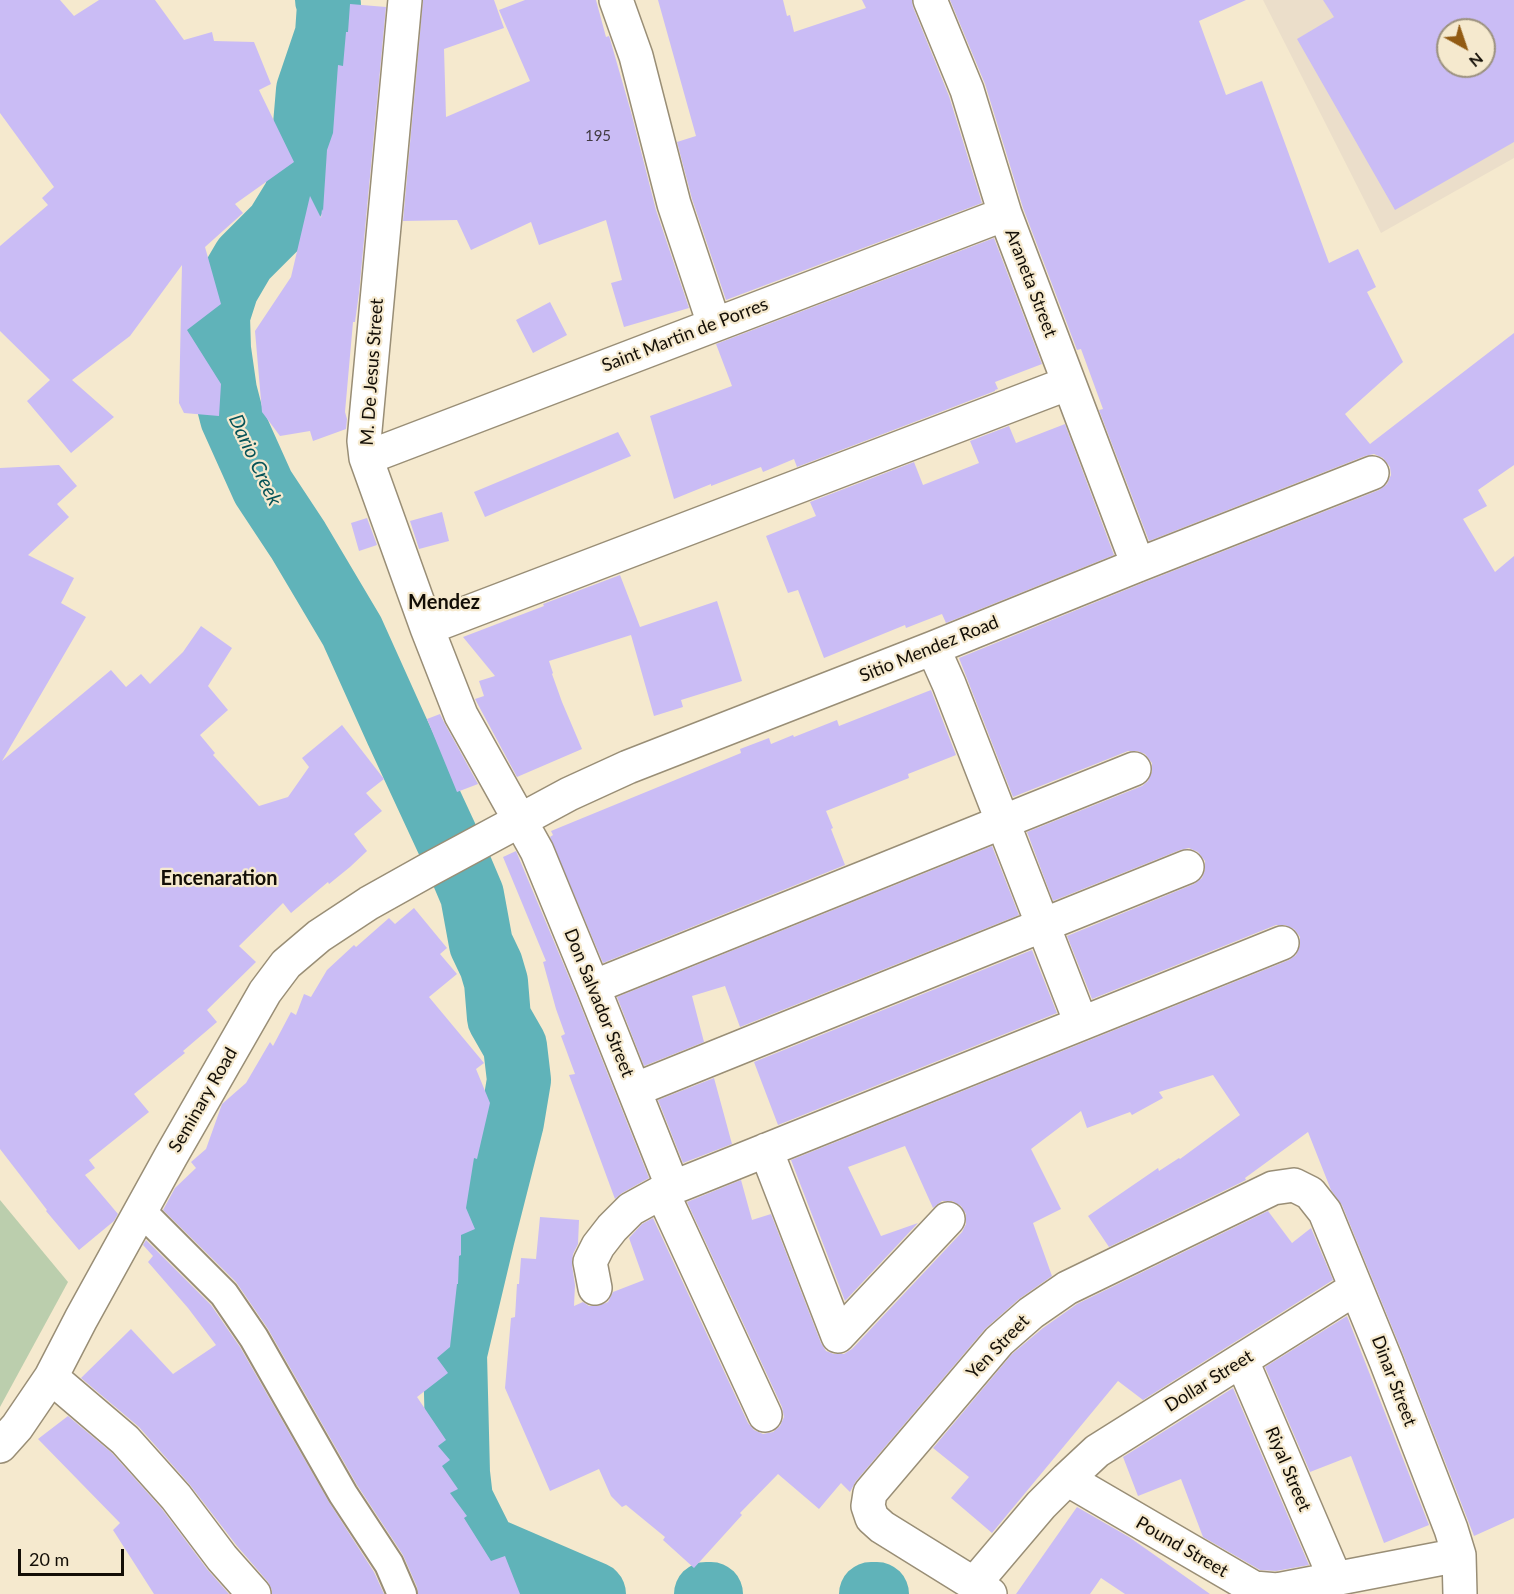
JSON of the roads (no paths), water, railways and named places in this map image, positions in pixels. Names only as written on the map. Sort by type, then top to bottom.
[{"type":"street","name":"M. De Jesus Street","points":[[405,0],[364,441],[366,458],[461,716],[520,821]]},
{"type":"street","points":[[616,0],[636,56],[674,204],[714,324]]},
{"type":"street","name":"Araneta Street","points":[[930,0],[967,90],[1005,214],[1138,565]]},
{"type":"street","name":"Saint Martin de Porres","points":[[366,458],[1005,214]]},
{"type":"street","points":[[427,628],[1069,382]]},
{"type":"street","name":"Sitio Mendez Road","points":[[492,836],[569,794],[628,767],[1372,473]]},
{"type":"street","points":[[933,648],[1081,1023]]},
{"type":"street","points":[[593,987],[1134,769]]},
{"type":"street","name":"Don Salvador Street","points":[[520,821],[537,851],[634,1090],[668,1190],[765,1415]]},
{"type":"street","name":"Seminary Road","points":[[0,1446],[17,1427],[51,1377],[141,1211],[265,992],[286,964],[319,936],[369,903],[492,836]]},
{"type":"street","points":[[634,1090],[1187,867]]},
{"type":"street","points":[[595,1288],[590,1262],[597,1246],[631,1209],[668,1190],[1282,943]]},
{"type":"street","points":[[766,1150],[838,1336],[948,1219]]},
{"type":"street","name":"Dinar Street","points":[[1294,1185],[1310,1193],[1325,1212],[1386,1361],[1459,1555],[1460,1594]]},
{"type":"street","name":"Yen Street","points":[[982,1589],[882,1527],[872,1518],[868,1506],[870,1493],[999,1341],[1031,1313],[1067,1288],[1272,1188],[1294,1185]]},
{"type":"street","points":[[141,1211],[224,1294],[254,1338],[343,1494],[389,1564],[402,1594]]},
{"type":"street","name":"Dollar Street","points":[[1067,1479],[1097,1451],[1356,1288]]},
{"type":"street","name":"Riyal Street","points":[[1242,1361],[1335,1578]]},
{"type":"street","points":[[51,1377],[125,1440],[176,1497],[222,1558],[254,1594]]},
{"type":"street","points":[[982,1589],[1041,1505],[1067,1479]]},
{"type":"street","name":"Pound Street","points":[[1067,1479],[1254,1588],[1277,1590],[1459,1555]]},
{"type":"waterway","name":"Dario Creek","points":[[327,0],[329,5],[327,34],[308,90],[301,172],[296,195],[277,226],[244,259],[227,288],[218,316],[219,349],[225,391],[232,418],[263,487],[298,540],[352,631],[461,869],[472,895],[481,944],[496,982],[499,1018],[515,1046],[519,1080],[512,1122],[455,1354],[458,1473],[461,1499],[485,1547],[594,1594]]},
{"type":"waterway","points":[[706,1594],[711,1594]]},
{"type":"waterway","points":[[871,1594],[877,1594]]},
{"type":"district","name":"Mendez","points":[[444,603]]},
{"type":"district","name":"Encenaration","points":[[219,879]]}]
